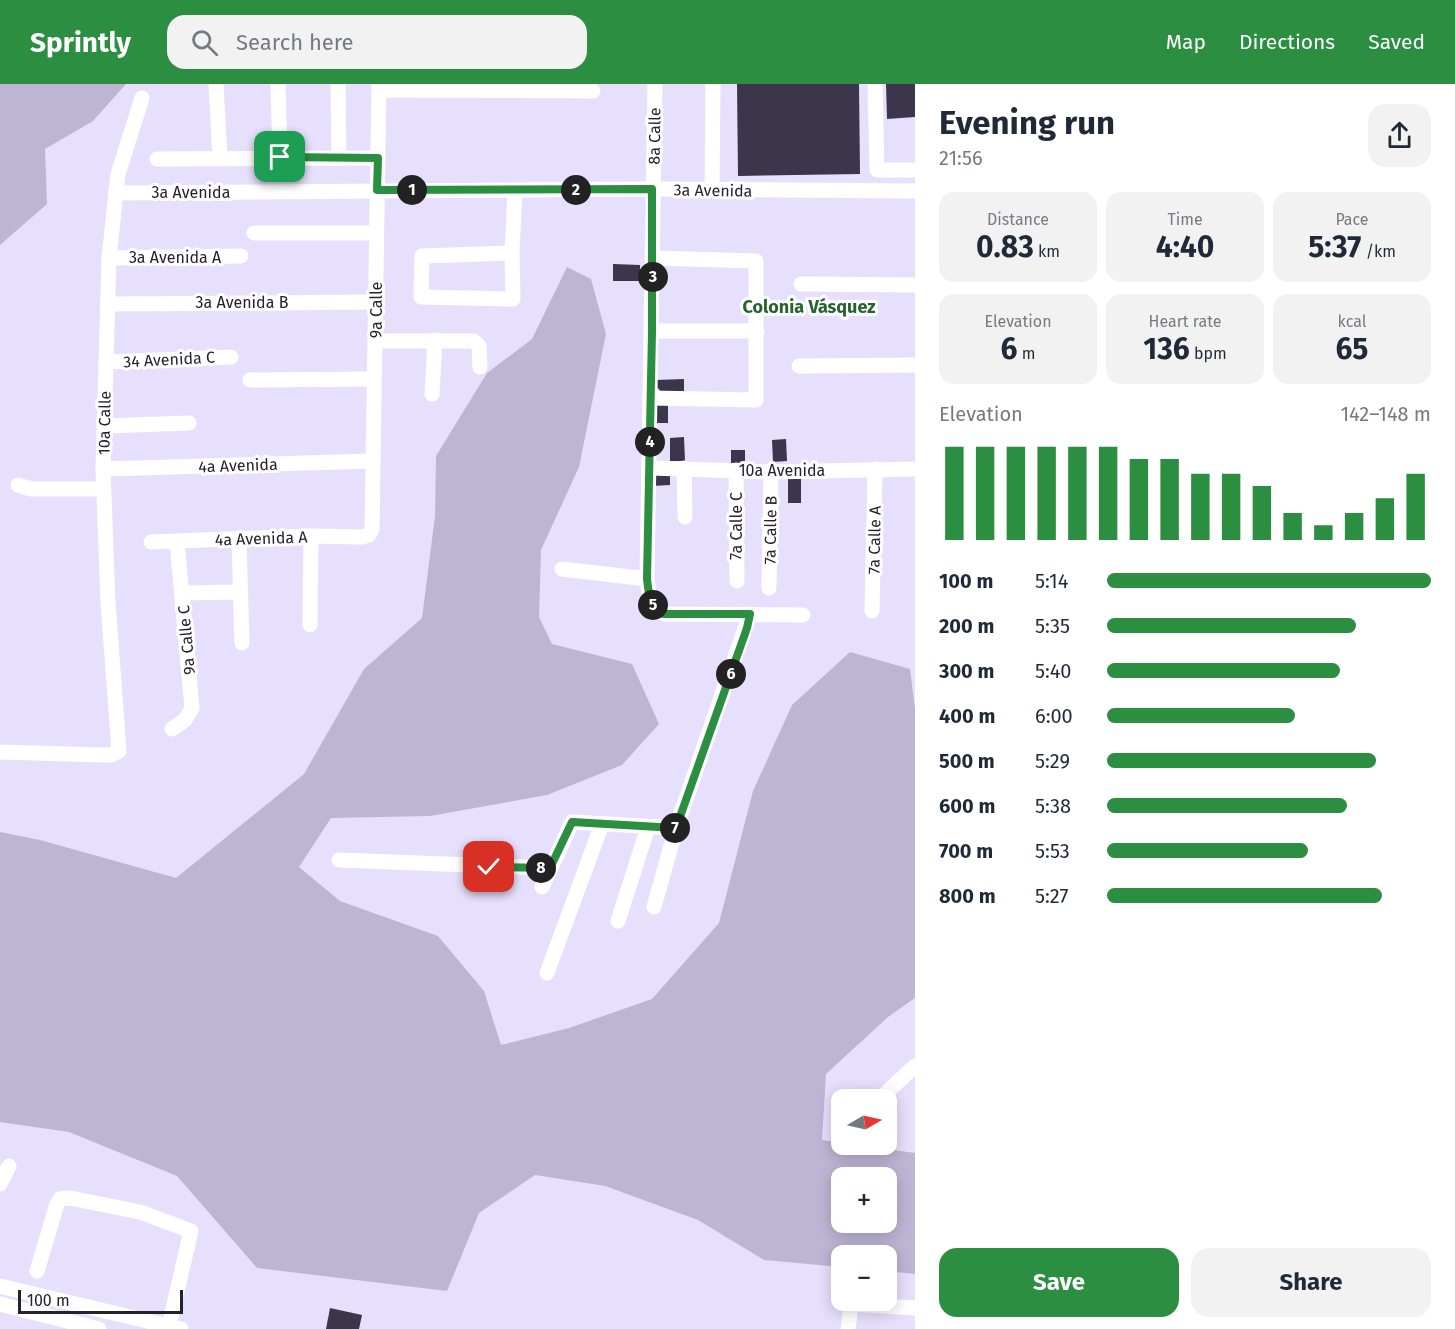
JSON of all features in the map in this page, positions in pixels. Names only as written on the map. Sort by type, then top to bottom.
[{"type":"street","points":[[216,84],[220,159]]},
{"type":"street","points":[[278,84],[280,157]]},
{"type":"street","points":[[338,84],[339,158]]},
{"type":"street","name":"8a Calle","points":[[655,84],[647,579],[650,600],[656,610],[663,614],[750,614]]},
{"type":"street","points":[[712,190],[713,84]]},
{"type":"street","points":[[875,84],[877,170],[915,170]]},
{"type":"street","points":[[379,87],[593,91]]},
{"type":"street","name":"9a Calle","points":[[369,535],[372,529],[379,87]]},
{"type":"street","name":"10a Calle","points":[[0,752],[111,755],[119,751],[108,602],[103,489],[109,258],[117,174],[142,98]]},
{"type":"street","points":[[157,159],[378,158]]},
{"type":"street","name":"3a Avenida","points":[[116,193],[652,189],[915,191]]},
{"type":"street","points":[[512,254],[422,256],[421,297],[513,299],[512,254],[515,190]]},
{"type":"street","points":[[254,233],[376,233]]},
{"type":"street","name":"3a Avenida A","points":[[109,258],[241,256]]},
{"type":"street","points":[[650,398],[756,400],[756,261],[653,258]]},
{"type":"street","points":[[801,284],[915,285]]},
{"type":"street","name":"3a Avenida B","points":[[108,304],[375,302]]},
{"type":"street","points":[[652,331],[757,332]]},
{"type":"street","points":[[432,394],[435,340]]},
{"type":"street","points":[[376,341],[474,341],[479,346],[480,367]]},
{"type":"street","name":"34 Avenida C","points":[[106,362],[231,357]]},
{"type":"street","points":[[799,366],[915,365]]},
{"type":"street","points":[[250,380],[374,379]]},
{"type":"street","points":[[104,426],[189,423]]},
{"type":"street","name":"4a Avenida","points":[[103,469],[372,461]]},
{"type":"street","name":"10a Avenida","points":[[650,468],[771,472],[915,469]]},
{"type":"street","points":[[684,468],[685,517]]},
{"type":"street","name":"7a Calle A","points":[[872,611],[875,469]]},
{"type":"street","name":"7a Calle C","points":[[736,470],[737,581]]},
{"type":"street","name":"7a Calle B","points":[[769,588],[771,472]]},
{"type":"street","points":[[18,485],[31,489],[103,489]]},
{"type":"street","name":"4a Avenida A","points":[[151,542],[369,535]]},
{"type":"street","points":[[310,625],[311,536]]},
{"type":"street","points":[[239,538],[242,643]]},
{"type":"street","name":"9a Calle C","points":[[172,729],[185,720],[192,708],[177,542]]},
{"type":"street","points":[[562,569],[647,579]]},
{"type":"street","points":[[182,593],[241,592]]},
{"type":"street","points":[[654,907],[676,828],[750,614],[802,615]]},
{"type":"street","points":[[542,887],[572,822],[676,828]]},
{"type":"street","points":[[547,973],[602,824]]},
{"type":"street","points":[[618,921],[648,827]]},
{"type":"street","points":[[339,860],[550,868]]},
{"type":"street","points":[[890,1089],[915,1066]]},
{"type":"street","points":[[0,1184],[9,1166]]},
{"type":"street","points":[[0,1287],[175,1328],[191,1231],[140,1212],[70,1198],[60,1199],[37,1271]]},
{"type":"street","points":[[0,1304],[99,1329]]},
{"type":"street","points":[[897,1306],[915,1308]]},
{"type":"street","points":[[848,1329],[850,1311]]},
{"type":"shaded area","points":[[0,84],[126,84],[93,121],[45,149],[47,204],[0,245]]},
{"type":"shaded area","points":[[567,267],[591,279],[606,334],[579,467],[541,550],[539,617],[552,644],[632,664],[659,724],[622,765],[547,795],[430,816],[331,818],[299,867],[340,901],[438,936],[484,991],[501,1045],[569,1028],[652,999],[719,923],[753,791],[792,705],[850,652],[910,669],[915,709],[915,998],[888,1017],[826,1074],[822,1140],[831,1141],[831,1155],[897,1155],[897,1150],[915,1153],[915,1274],[897,1272],[897,1245],[831,1245],[831,1266],[764,1260],[698,1220],[605,1186],[535,1175],[479,1213],[447,1291],[257,1268],[177,1176],[69,1132],[0,1122],[0,832],[40,840],[176,878],[304,774],[364,669],[422,618],[435,516],[436,456],[487,373],[532,339]]},
{"type":"building","points":[[737,84],[859,84],[860,174],[738,176]]},
{"type":"building","points":[[886,84],[915,84],[915,117],[887,119]]},
{"type":"building","points":[[613,264],[640,265],[640,281],[613,281]]},
{"type":"building","points":[[684,379],[684,391],[661,392],[657,387],[656,380]]},
{"type":"building","points":[[654,404],[668,404],[668,423],[653,423]]},
{"type":"building","points":[[684,437],[685,461],[670,461],[670,438]]},
{"type":"building","points":[[786,439],[787,461],[773,462],[772,440]]},
{"type":"building","points":[[731,450],[745,450],[745,463],[731,463]]},
{"type":"building","points":[[651,473],[670,473],[670,485],[652,486]]},
{"type":"building","points":[[788,476],[801,476],[801,503],[788,503]]},
{"type":"building","points":[[330,1308],[362,1315],[359,1329],[326,1329]]},
{"type":"district","name":"Colonia Vásquez","points":[[809,307]]},
{"type":"route","points":[[280,157],[378,158],[377,190],[652,189],[652,331],[647,579],[650,600],[656,610],[663,614],[750,614],[747,628],[676,828],[572,822],[550,868],[489,867]]}]
